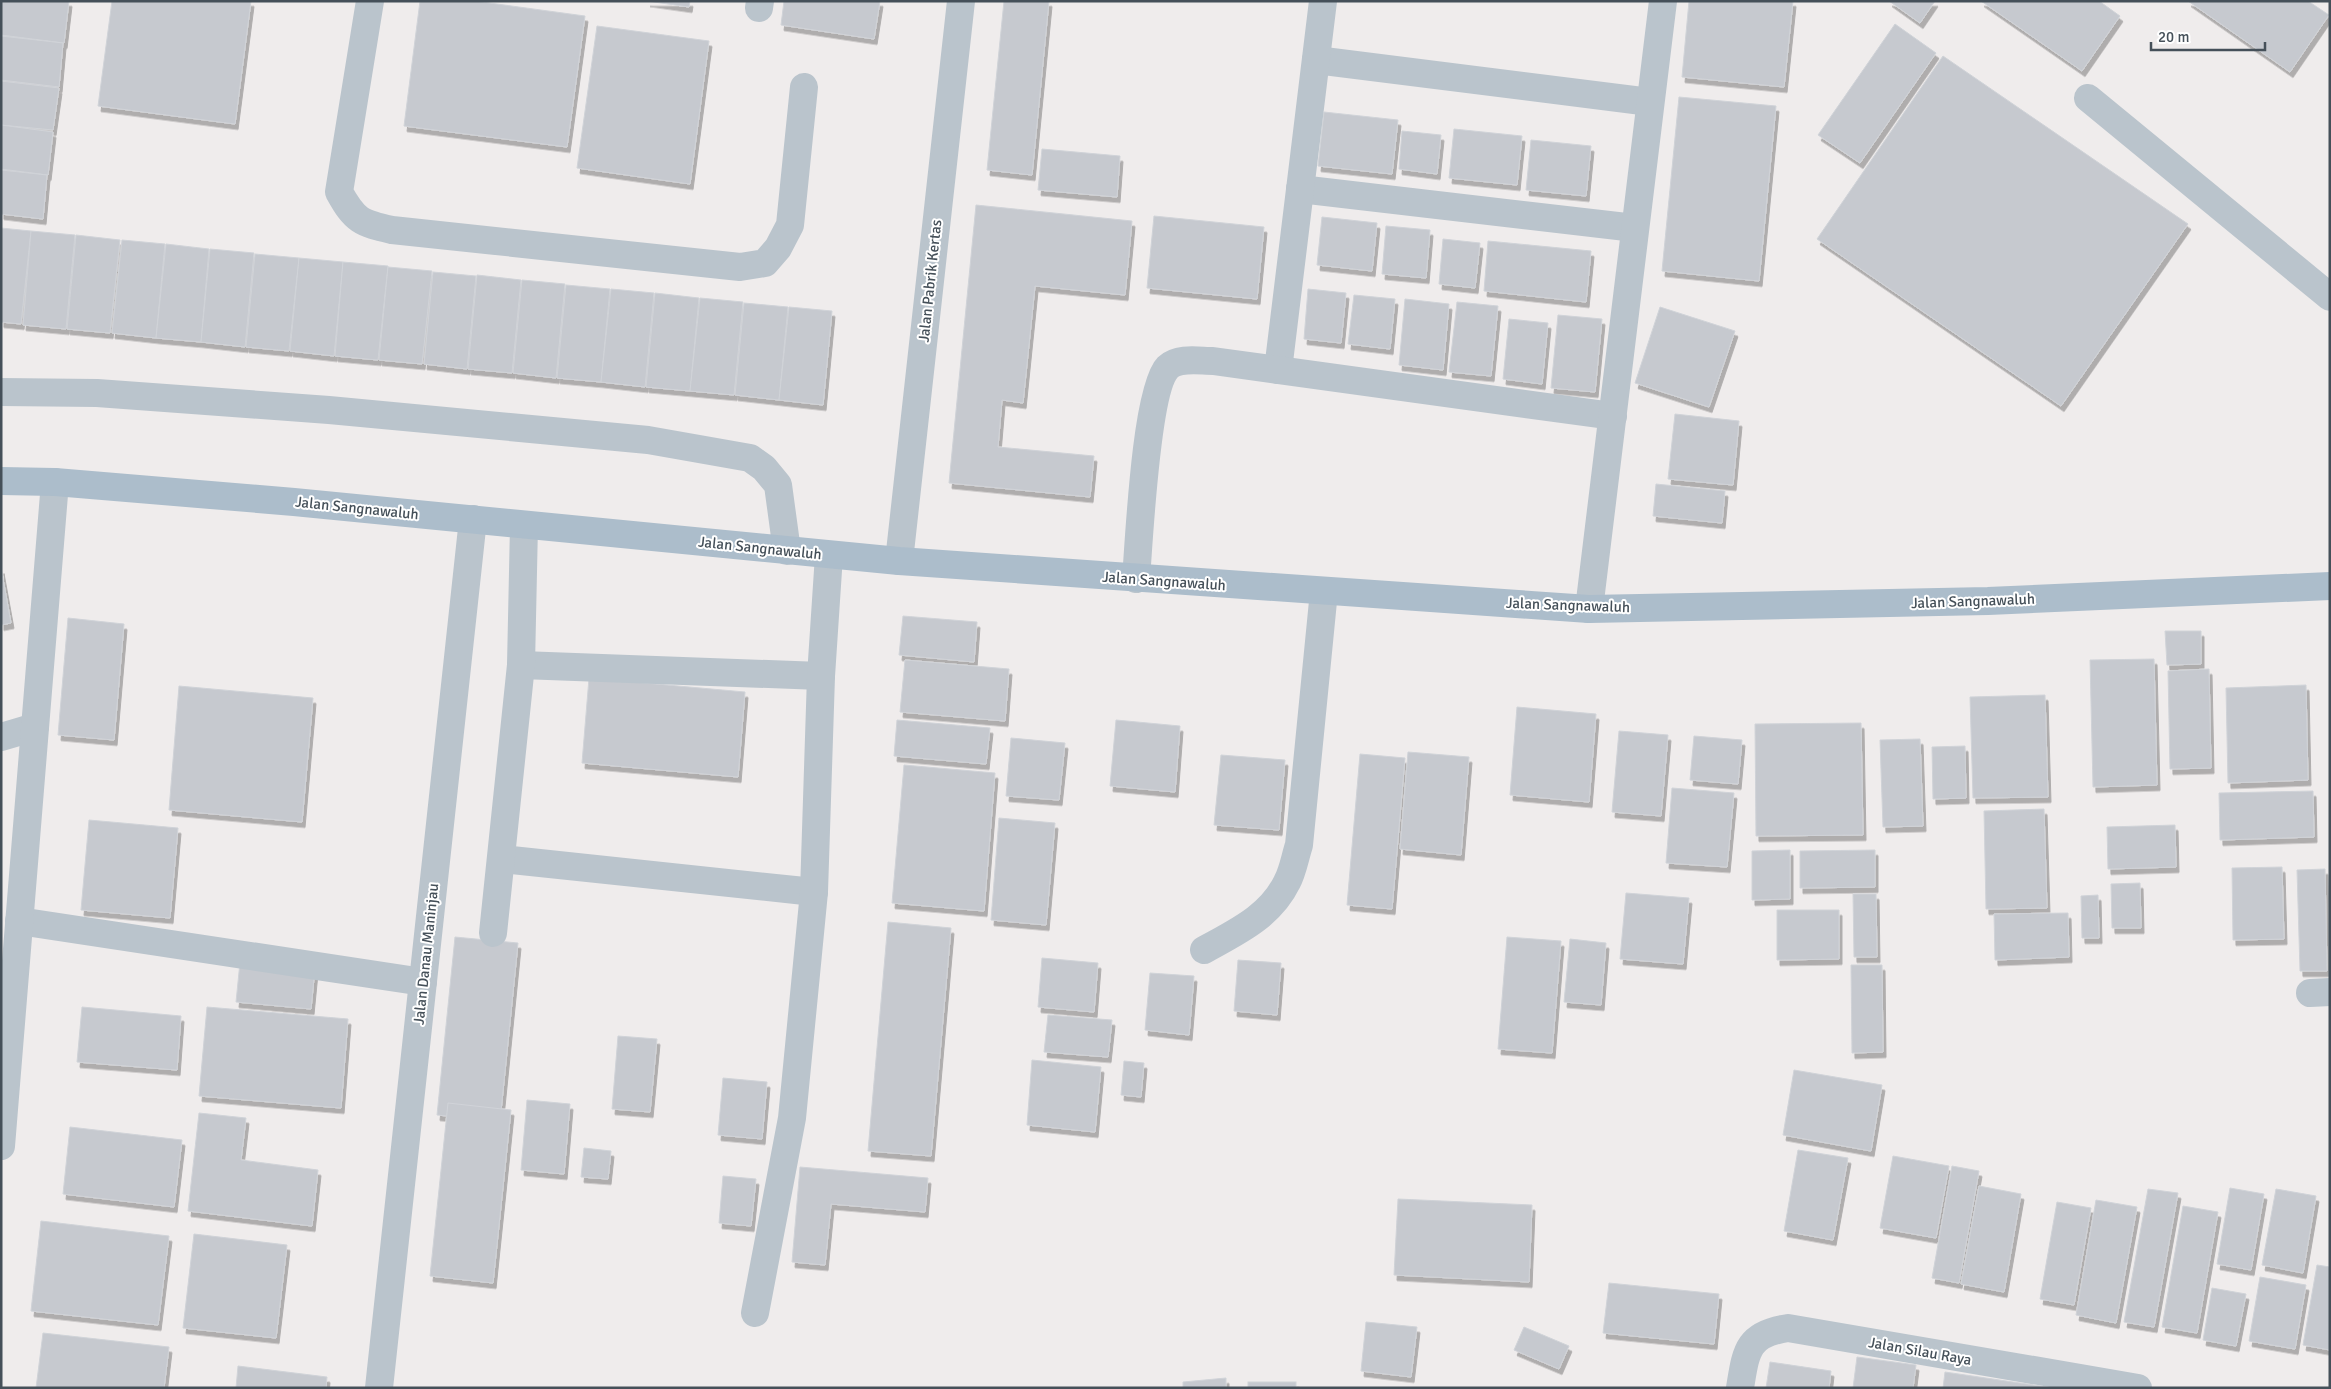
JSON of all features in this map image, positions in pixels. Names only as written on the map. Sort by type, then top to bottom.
[{"type":"main road","name":"Jalan Sangnawaluh","points":[[1,481],[55,482],[294,502],[898,562],[1589,609],[1988,601],[2330,586]]},
{"type":"street","points":[[370,1],[339,192],[349,212],[365,224],[392,230],[740,267],[765,263],[778,248],[790,225],[804,87]]},
{"type":"street","name":"Jalan Pabrik Kertas","points":[[898,562],[962,1]]},
{"type":"street","points":[[1278,370],[1323,1]]},
{"type":"street","points":[[1589,609],[1663,1]]},
{"type":"street","points":[[1316,60],[1650,102]]},
{"type":"street","points":[[2088,98],[2330,298]]},
{"type":"street","points":[[1300,189],[1635,228]]},
{"type":"street","points":[[1136,579],[1151,413],[1161,378],[1168,367],[1179,361],[1212,361],[1613,416]]},
{"type":"street","points":[[1,392],[98,393],[329,410],[648,440],[750,458],[764,468],[778,485],[788,551]]},
{"type":"street","points":[[1,1146],[55,482]]},
{"type":"street","name":"Jalan Danau Maninjau","points":[[379,1388],[473,520]]},
{"type":"street","points":[[493,933],[521,665],[524,525]]},
{"type":"street","points":[[754,1313],[792,1118],[814,892],[821,676],[829,555]]},
{"type":"street","points":[[1204,950],[1255,921],[1275,902],[1288,881],[1299,845],[1324,591]]},
{"type":"street","points":[[521,665],[821,676]]},
{"type":"street","points":[[1,737],[35,727]]},
{"type":"street","points":[[502,859],[814,892]]},
{"type":"street","points":[[19,921],[423,982]]},
{"type":"street","name":"Jalan Silau Raya","points":[[1740,1388],[1744,1361],[1751,1345],[1760,1336],[1772,1330],[1788,1328],[2127,1387]]},
{"type":"building","points":[[1,1],[69,1],[64,43],[1,35]]},
{"type":"building","points":[[112,1],[251,1],[235,124],[98,106]]},
{"type":"building","points":[[420,1],[475,1],[585,16],[567,147],[404,126]]},
{"type":"building","points":[[647,1],[690,1],[689,7]]},
{"type":"building","points":[[784,1],[880,1],[874,39],[781,25]]},
{"type":"building","points":[[1004,1],[1049,1],[1032,175],[987,170]]},
{"type":"building","points":[[1689,1],[1793,1],[1784,87],[1682,77]]},
{"type":"building","points":[[1889,1],[1935,1],[1920,23]]},
{"type":"building","points":[[1981,1],[2099,1],[2120,16],[2082,71]]},
{"type":"building","points":[[2188,1],[2308,1],[2329,15],[2290,72]]},
{"type":"building","points":[[1895,24],[1936,53],[1860,163],[1818,135]]},
{"type":"building","points":[[597,26],[709,41],[690,184],[577,168]]},
{"type":"building","points":[[1,36],[63,43],[59,87],[1,80]]},
{"type":"building","points":[[1943,56],[2188,224],[2061,406],[1817,239]]},
{"type":"building","points":[[1,81],[59,88],[53,130],[1,125]]},
{"type":"building","points":[[1679,97],[1776,106],[1759,281],[1662,271]]},
{"type":"building","points":[[1324,112],[1398,120],[1392,174],[1318,166]]},
{"type":"building","points":[[1,125],[53,132],[48,175],[1,169]]},
{"type":"building","points":[[1454,129],[1522,136],[1517,185],[1449,178]]},
{"type":"building","points":[[1402,131],[1441,135],[1437,174],[1399,169]]},
{"type":"building","points":[[1531,140],[1591,146],[1586,196],[1526,190]]},
{"type":"building","points":[[1042,149],[1120,156],[1117,197],[1038,190]]},
{"type":"building","points":[[1,170],[47,175],[43,219],[1,214]]},
{"type":"building","points":[[976,205],[1132,221],[1125,295],[1035,286],[1023,403],[1002,400],[998,447],[1094,456],[1090,497],[949,483]]},
{"type":"building","points":[[1154,216],[1264,227],[1257,299],[1147,288]]},
{"type":"building","points":[[1322,217],[1377,223],[1372,271],[1317,265]]},
{"type":"building","points":[[1386,226],[1430,230],[1426,278],[1382,274]]},
{"type":"building","points":[[1,228],[31,231],[21,324],[1,322]]},
{"type":"building","points":[[31,231],[75,235],[66,329],[23,325]]},
{"type":"building","points":[[76,235],[120,240],[110,333],[67,329]]},
{"type":"building","points":[[1443,239],[1480,243],[1475,288],[1439,284]]},
{"type":"building","points":[[122,240],[165,244],[156,338],[112,333]]},
{"type":"building","points":[[1488,241],[1591,251],[1586,302],[1484,291]]},
{"type":"building","points":[[166,244],[209,249],[201,342],[156,338]]},
{"type":"building","points":[[210,249],[254,253],[245,347],[201,342]]},
{"type":"building","points":[[255,254],[299,258],[289,351],[246,347]]},
{"type":"building","points":[[299,258],[343,262],[334,356],[290,351]]},
{"type":"building","points":[[343,262],[388,266],[378,360],[335,356]]},
{"type":"building","points":[[388,267],[432,271],[422,364],[379,360]]},
{"type":"building","points":[[433,272],[476,276],[467,369],[424,364]]},
{"type":"building","points":[[477,275],[521,280],[512,373],[468,369]]},
{"type":"building","points":[[522,280],[565,284],[556,378],[513,373]]},
{"type":"building","points":[[566,285],[610,289],[601,382],[557,378]]},
{"type":"building","points":[[611,289],[654,293],[645,387],[601,382]]},
{"type":"building","points":[[1308,289],[1346,293],[1341,343],[1304,339]]},
{"type":"building","points":[[655,293],[699,298],[690,391],[646,387]]},
{"type":"building","points":[[1354,295],[1395,299],[1390,349],[1348,344]]},
{"type":"building","points":[[700,298],[743,302],[734,395],[690,391]]},
{"type":"building","points":[[1405,299],[1449,304],[1443,370],[1399,365]]},
{"type":"building","points":[[1457,302],[1498,306],[1491,376],[1449,372]]},
{"type":"building","points":[[744,303],[788,307],[779,400],[735,395]]},
{"type":"building","points":[[789,307],[832,311],[823,405],[779,400]]},
{"type":"building","points":[[1660,307],[1735,331],[1709,407],[1635,383]]},
{"type":"building","points":[[1558,315],[1602,319],[1595,392],[1551,388]]},
{"type":"building","points":[[1509,319],[1548,323],[1542,384],[1503,379]]},
{"type":"building","points":[[1675,414],[1739,421],[1733,485],[1668,479]]},
{"type":"building","points":[[1656,484],[1725,491],[1722,523],[1653,516]]},
{"type":"building","points":[[1,568],[11,623],[1,625]]},
{"type":"building","points":[[903,616],[977,622],[974,662],[899,655]]},
{"type":"building","points":[[68,618],[124,624],[114,740],[58,735]]},
{"type":"building","points":[[2165,631],[2201,631],[2201,664],[2167,665]]},
{"type":"building","points":[[2154,659],[2157,785],[2093,787],[2090,660]]},
{"type":"building","points":[[905,660],[1009,669],[1005,721],[900,712]]},
{"type":"building","points":[[2209,669],[2211,768],[2170,769],[2168,671]]},
{"type":"building","points":[[589,678],[745,692],[738,777],[582,763]]},
{"type":"building","points":[[2306,685],[2308,780],[2228,783],[2226,688]]},
{"type":"building","points":[[179,686],[313,698],[302,822],[169,810]]},
{"type":"building","points":[[2045,695],[2048,797],[1973,798],[1970,697]]},
{"type":"building","points":[[1517,707],[1596,714],[1589,802],[1510,795]]},
{"type":"building","points":[[897,720],[990,728],[986,764],[894,756]]},
{"type":"building","points":[[1116,720],[1180,726],[1175,792],[1110,786]]},
{"type":"building","points":[[1861,723],[1863,835],[1756,836],[1755,724]]},
{"type":"building","points":[[1619,731],[1668,735],[1661,816],[1612,812]]},
{"type":"building","points":[[1694,736],[1742,740],[1738,784],[1690,780]]},
{"type":"building","points":[[1011,738],[1065,743],[1059,800],[1006,796]]},
{"type":"building","points":[[1920,739],[1923,826],[1883,827],[1880,740]]},
{"type":"building","points":[[1965,746],[1966,798],[1933,799],[1932,747]]},
{"type":"building","points":[[1408,752],[1469,757],[1461,855],[1400,849]]},
{"type":"building","points":[[1360,754],[1405,758],[1392,909],[1347,905]]},
{"type":"building","points":[[1221,755],[1285,760],[1279,830],[1214,825]]},
{"type":"building","points":[[904,765],[995,773],[984,911],[892,903]]},
{"type":"building","points":[[1672,788],[1734,793],[1727,867],[1666,863]]},
{"type":"building","points":[[2313,791],[2314,837],[2220,840],[2219,793]]},
{"type":"building","points":[[2044,809],[2047,908],[1986,909],[1984,811]]},
{"type":"building","points":[[999,818],[1055,823],[1046,925],[991,920]]},
{"type":"building","points":[[89,820],[178,828],[170,918],[81,910]]},
{"type":"building","points":[[2175,825],[2176,867],[2108,869],[2107,827]]},
{"type":"building","points":[[1790,850],[1790,899],[1752,900],[1752,851]]},
{"type":"building","points":[[1875,850],[1875,887],[1800,888],[1800,851]]},
{"type":"building","points":[[2282,867],[2284,939],[2233,940],[2232,868]]},
{"type":"building","points":[[2325,869],[2327,971],[2300,971],[2297,870]]},
{"type":"building","points":[[2140,883],[2141,928],[2112,928],[2111,884]]},
{"type":"building","points":[[1626,893],[1689,898],[1683,964],[1620,959]]},
{"type":"building","points":[[1853,894],[1876,894],[1877,957],[1854,957]]},
{"type":"building","points":[[2098,895],[2099,938],[2082,938],[2081,896]]},
{"type":"building","points":[[1777,910],[1839,910],[1839,959],[1777,960]]},
{"type":"building","points":[[2068,913],[2069,957],[1995,960],[1994,914]]},
{"type":"building","points":[[888,922],[951,928],[931,1156],[868,1151]]},
{"type":"building","points":[[455,937],[518,943],[500,1121],[437,1115]]},
{"type":"building","points":[[1507,937],[1561,941],[1552,1053],[1498,1049]]},
{"type":"building","points":[[1570,939],[1606,943],[1601,1005],[1564,1002]]},
{"type":"building","points":[[1042,958],[1098,963],[1094,1012],[1038,1007]]},
{"type":"building","points":[[1238,960],[1281,963],[1277,1015],[1234,1011]]},
{"type":"building","points":[[240,962],[315,968],[311,1009],[236,1002]]},
{"type":"building","points":[[1851,965],[1882,965],[1883,1052],[1852,1053]]},
{"type":"building","points":[[1150,973],[1194,976],[1189,1035],[1145,1030]]},
{"type":"building","points":[[82,1007],[181,1016],[177,1070],[77,1062]]},
{"type":"building","points":[[207,1007],[348,1019],[341,1108],[199,1096]]},
{"type":"building","points":[[1048,1015],[1112,1020],[1108,1057],[1044,1052]]},
{"type":"building","points":[[618,1036],[657,1039],[650,1112],[612,1109]]},
{"type":"building","points":[[1032,1060],[1101,1067],[1095,1132],[1027,1125]]},
{"type":"building","points":[[1124,1061],[1144,1063],[1141,1097],[1121,1095]]},
{"type":"building","points":[[1794,1070],[1882,1085],[1871,1151],[1783,1135]]},
{"type":"building","points":[[723,1078],[767,1082],[762,1139],[718,1135]]},
{"type":"building","points":[[527,1100],[570,1104],[564,1174],[521,1170]]},
{"type":"building","points":[[448,1103],[511,1110],[493,1283],[430,1276]]},
{"type":"building","points":[[199,1113],[246,1118],[241,1160],[318,1170],[312,1226],[188,1211]]},
{"type":"building","points":[[70,1127],[182,1140],[174,1207],[63,1194]]},
{"type":"building","points":[[584,1148],[611,1151],[608,1179],[581,1177]]},
{"type":"building","points":[[1798,1150],[1848,1158],[1833,1240],[1784,1231]]},
{"type":"building","points":[[1893,1156],[1949,1166],[1936,1238],[1880,1228]]},
{"type":"building","points":[[1952,1166],[1979,1171],[1959,1283],[1932,1278]]},
{"type":"building","points":[[800,1167],[928,1178],[925,1212],[831,1204],[825,1265],[792,1262]]},
{"type":"building","points":[[723,1176],[756,1179],[751,1226],[719,1223]]},
{"type":"building","points":[[1979,1186],[2021,1194],[2004,1292],[1961,1284]]},
{"type":"building","points":[[2230,1188],[2264,1194],[2251,1270],[2217,1264]]},
{"type":"building","points":[[2148,1189],[2178,1193],[2154,1327],[2124,1322]]},
{"type":"building","points":[[2276,1189],[2316,1196],[2303,1273],[2262,1265]]},
{"type":"building","points":[[1398,1199],[1532,1205],[1529,1282],[1394,1275]]},
{"type":"building","points":[[2096,1200],[2137,1207],[2116,1323],[2076,1315]]},
{"type":"building","points":[[2057,1202],[2091,1208],[2074,1305],[2040,1299]]},
{"type":"building","points":[[2183,1206],[2218,1212],[2197,1333],[2162,1327]]},
{"type":"building","points":[[41,1221],[169,1236],[158,1325],[31,1311]]},
{"type":"building","points":[[194,1234],[287,1245],[276,1338],[183,1328]]},
{"type":"building","points":[[2317,1265],[2330,1267],[2330,1350],[2303,1345]]},
{"type":"building","points":[[2260,1277],[2306,1285],[2295,1349],[2249,1341]]},
{"type":"building","points":[[1609,1283],[1719,1294],[1714,1344],[1603,1333]]},
{"type":"building","points":[[2212,1288],[2246,1294],[2236,1346],[2203,1340]]},
{"type":"building","points":[[1366,1322],[1417,1327],[1411,1377],[1361,1371]]},
{"type":"building","points":[[1524,1327],[1569,1346],[1559,1369],[1514,1350]]},
{"type":"building","points":[[43,1333],[169,1347],[164,1388],[36,1388]]},
{"type":"building","points":[[1857,1357],[1916,1365],[1913,1388],[1853,1388]]},
{"type":"building","points":[[1770,1362],[1831,1371],[1829,1388],[1766,1388]]},
{"type":"building","points":[[238,1366],[327,1377],[326,1388],[236,1388]]},
{"type":"building","points":[[1945,1372],[2054,1388],[1943,1388]]},
{"type":"building","points":[[1226,1378],[1226,1388],[1183,1388],[1183,1382]]},
{"type":"building","points":[[1248,1382],[1296,1382],[1296,1388],[1248,1388]]}]
